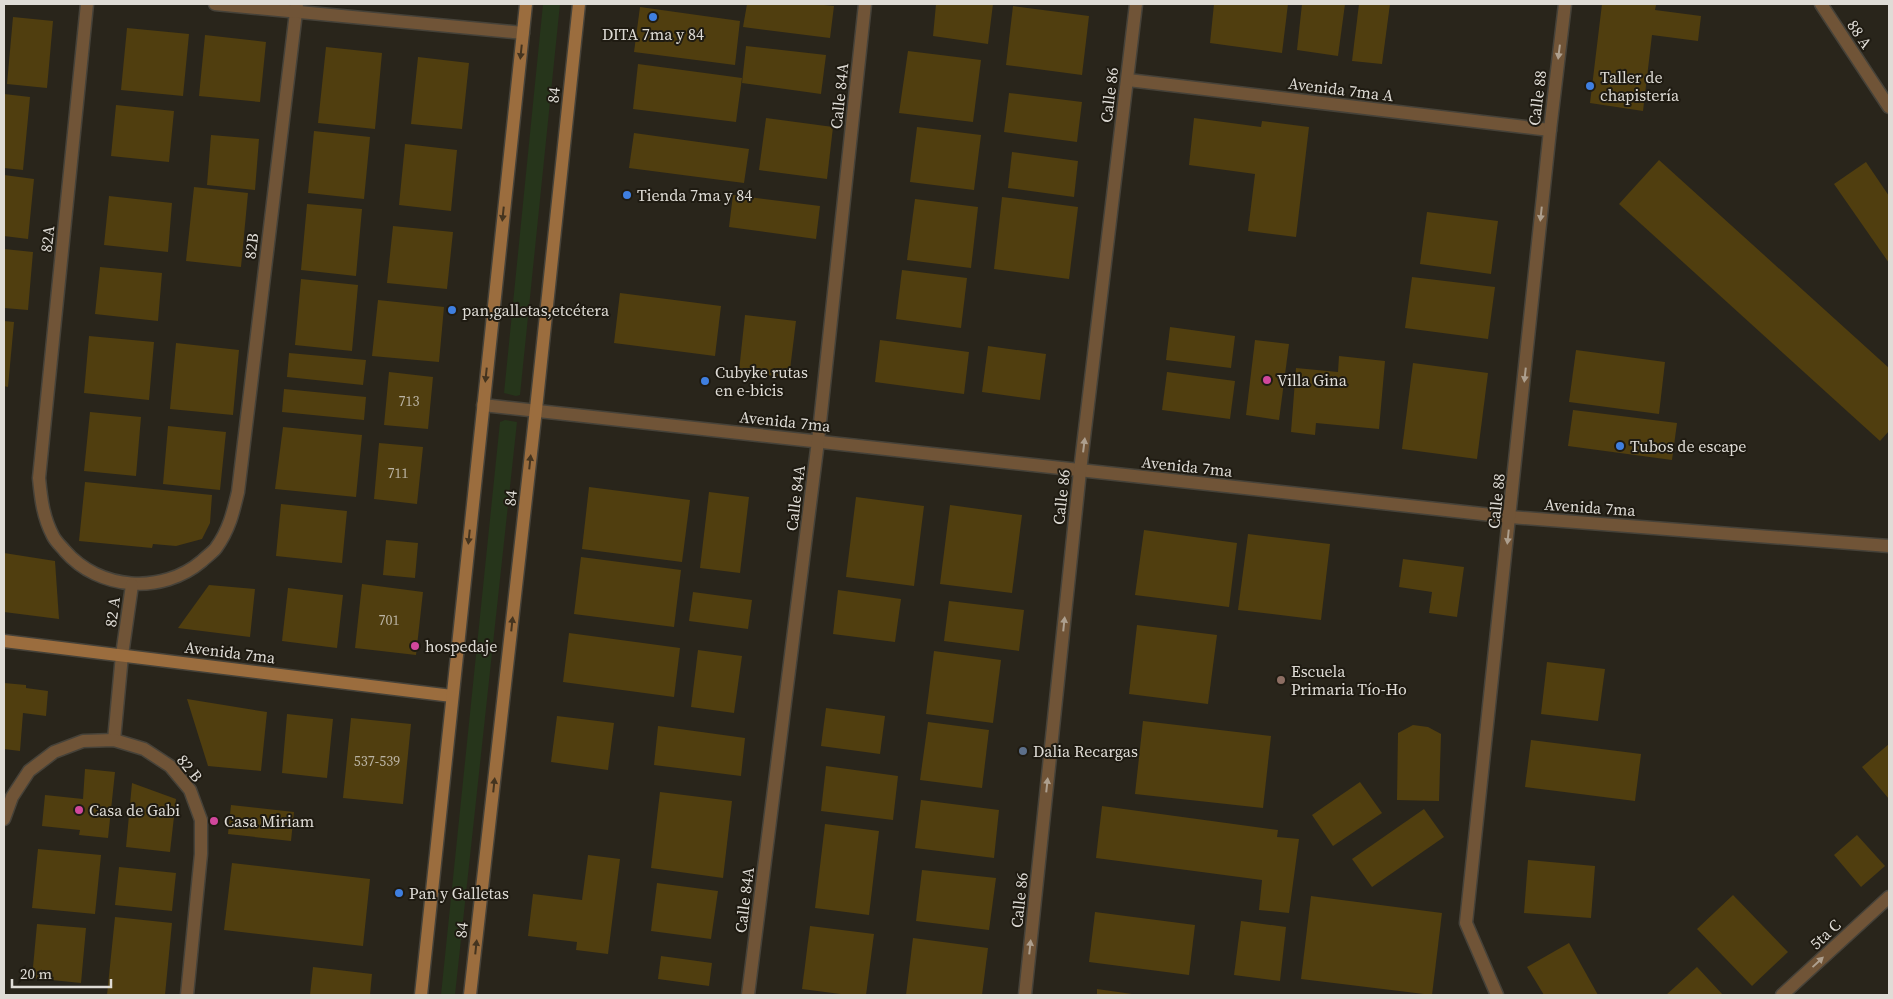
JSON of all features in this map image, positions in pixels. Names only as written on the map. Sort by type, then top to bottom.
[{"type":"main road","name":"84","points":[[422,995],[526,4]]},
{"type":"main road","name":"84","points":[[470,995],[536,410],[578,4]]},
{"type":"main road","name":"Avenida 7ma","points":[[4,641],[452,696]]},
{"type":"street","name":"82A","points":[[39,478],[87,4]]},
{"type":"street","points":[[216,4],[296,8],[523,33]]},
{"type":"street","name":"Calle 84A","points":[[748,995],[818,441],[865,4]]},
{"type":"street","name":"Calle 86","points":[[1025,995],[1080,471],[1136,4]]},
{"type":"street","name":"Calle 88","points":[[1497,995],[1466,923],[1565,4]]},
{"type":"street","name":"88 A","points":[[1821,4],[1889,106]]},
{"type":"street","name":"82B","points":[[132,585],[163,582],[191,570],[215,549],[231,523],[238,492],[296,8]]},
{"type":"street","name":"Avenida 7ma A","points":[[1128,80],[1550,130]]},
{"type":"street","name":"Avenida 7ma","points":[[483,405],[1510,518],[1889,546]]},
{"type":"street","name":"82 A","points":[[39,478],[42,509],[54,538],[59,544],[74,561],[101,578],[132,585],[122,655],[114,740]]},
{"type":"street","name":"82 B","points":[[4,819],[12,797],[29,771],[54,752],[83,741],[114,740],[144,748],[170,766],[190,790],[201,820],[201,854],[187,995]]},
{"type":"street","name":"5ta C","points":[[1782,995],[1889,897]]},
{"type":"green space","points":[[543,4],[560,4],[520,395],[516,396],[504,393]]},
{"type":"green space","points":[[505,420],[517,422],[455,995],[441,995],[500,422]]},
{"type":"building","points":[[747,4],[814,4],[834,6],[830,38],[743,27]]},
{"type":"building","points":[[936,4],[993,4],[988,44],[933,36]]},
{"type":"building","points":[[1214,4],[1288,4],[1282,53],[1210,43]]},
{"type":"building","points":[[1302,4],[1345,4],[1338,56],[1297,50]]},
{"type":"building","points":[[1359,4],[1390,4],[1382,64],[1352,61]]},
{"type":"building","points":[[1602,4],[1656,5],[1655,10],[1701,16],[1698,41],[1652,35],[1643,111],[1590,103]]},
{"type":"building","points":[[1013,6],[1089,16],[1082,75],[1006,65]]},
{"type":"building","points":[[640,7],[740,21],[735,65],[634,52]]},
{"type":"building","points":[[13,17],[53,21],[47,88],[7,84]]},
{"type":"building","points":[[127,28],[189,34],[183,96],[121,90]]},
{"type":"building","points":[[205,35],[266,42],[260,102],[199,96]]},
{"type":"building","points":[[746,46],[826,55],[821,94],[742,83]]},
{"type":"building","points":[[326,47],[382,53],[375,129],[318,123]]},
{"type":"building","points":[[908,51],[981,60],[973,122],[899,113]]},
{"type":"building","points":[[418,57],[469,63],[462,129],[411,124]]},
{"type":"building","points":[[638,64],[742,78],[736,122],[633,109]]},
{"type":"building","points":[[1009,93],[1082,102],[1077,142],[1004,132]]},
{"type":"building","points":[[4,94],[30,97],[23,170],[4,168]]},
{"type":"building","points":[[116,105],[174,111],[169,162],[111,156]]},
{"type":"building","points":[[766,118],[833,127],[827,179],[759,170]]},
{"type":"building","points":[[1194,118],[1261,127],[1262,121],[1309,127],[1296,237],[1248,231],[1255,174],[1189,165]]},
{"type":"building","points":[[917,127],[981,135],[974,190],[910,182]]},
{"type":"building","points":[[314,131],[370,137],[364,199],[308,193]]},
{"type":"building","points":[[634,133],[749,149],[744,183],[629,168]]},
{"type":"building","points":[[211,135],[259,139],[255,190],[207,185]]},
{"type":"building","points":[[405,144],[457,150],[451,211],[399,205]]},
{"type":"building","points":[[1012,152],[1078,161],[1074,197],[1008,188]]},
{"type":"building","points":[[1659,160],[1889,368],[1889,431],[1880,441],[1619,204]]},
{"type":"building","points":[[1866,162],[1889,196],[1889,263],[1834,184]]},
{"type":"building","points":[[4,175],[34,179],[28,239],[4,236]]},
{"type":"building","points":[[194,187],[248,193],[241,267],[186,261]]},
{"type":"building","points":[[733,195],[820,206],[816,239],[729,227]]},
{"type":"building","points":[[109,196],[172,203],[168,252],[104,245]]},
{"type":"building","points":[[1002,197],[1078,207],[1069,279],[994,269]]},
{"type":"building","points":[[915,199],[978,207],[971,268],[907,260]]},
{"type":"building","points":[[307,204],[362,209],[356,276],[301,270]]},
{"type":"building","points":[[1427,212],[1498,221],[1491,274],[1420,264]]},
{"type":"building","points":[[393,226],[453,232],[447,289],[387,283]]},
{"type":"building","points":[[4,249],[33,252],[28,310],[4,308]]},
{"type":"building","points":[[100,267],[162,273],[158,321],[95,314]]},
{"type":"building","points":[[902,270],[967,278],[961,328],[896,319]]},
{"type":"building","points":[[1412,277],[1495,287],[1488,339],[1405,328]]},
{"type":"building","points":[[301,279],[358,285],[352,351],[295,345]]},
{"type":"building","points":[[620,293],[721,306],[715,356],[614,343]]},
{"type":"building","points":[[378,300],[444,307],[439,362],[372,356]]},
{"type":"building","points":[[745,315],[796,321],[789,378],[739,371]]},
{"type":"building","points":[[4,321],[14,322],[8,387],[4,386]]},
{"type":"building","points":[[1170,327],[1235,336],[1231,368],[1166,360]]},
{"type":"building","points":[[89,336],[154,342],[149,400],[84,393]]},
{"type":"building","points":[[880,340],[969,352],[964,394],[875,382]]},
{"type":"building","name":"Villa Gina","points":[[1255,340],[1289,344],[1279,420],[1246,415]]},
{"type":"building","points":[[176,343],[239,350],[233,415],[170,409]]},
{"type":"building","points":[[988,346],[1046,354],[1040,400],[982,392]]},
{"type":"building","points":[[1576,350],[1665,362],[1659,414],[1569,402]]},
{"type":"building","points":[[289,353],[366,360],[363,385],[287,377]]},
{"type":"building","points":[[1339,356],[1385,361],[1379,429],[1316,423],[1315,435],[1291,432],[1296,368],[1338,372]]},
{"type":"building","points":[[1413,363],[1488,373],[1477,459],[1402,449]]},
{"type":"building","points":[[389,372],[433,377],[428,429],[384,425]]},
{"type":"building","points":[[1167,372],[1235,381],[1230,419],[1162,410]]},
{"type":"building","points":[[284,389],[366,397],[364,420],[282,412]]},
{"type":"building","points":[[1573,410],[1677,423],[1672,460],[1568,446]]},
{"type":"building","points":[[90,412],[141,417],[136,476],[84,471]]},
{"type":"building","points":[[168,426],[226,432],[220,490],[163,484]]},
{"type":"building","points":[[283,427],[362,435],[356,497],[275,489]]},
{"type":"building","points":[[379,443],[423,447],[417,504],[374,499]]},
{"type":"building","points":[[85,482],[212,495],[210,523],[202,539],[176,546],[153,544],[152,548],[79,541]]},
{"type":"building","points":[[589,487],[690,500],[682,562],[582,549]]},
{"type":"building","points":[[709,492],[749,497],[740,573],[700,568]]},
{"type":"building","points":[[856,497],[924,506],[914,586],[846,577]]},
{"type":"building","points":[[281,504],[347,511],[342,563],[276,556]]},
{"type":"building","points":[[950,505],[1022,515],[1012,593],[940,584]]},
{"type":"building","points":[[1144,530],[1237,543],[1229,607],[1135,595]]},
{"type":"building","points":[[1248,534],[1330,544],[1321,620],[1238,610]]},
{"type":"building","points":[[386,540],[418,543],[415,578],[383,575]]},
{"type":"building","points":[[4,553],[55,561],[59,619],[4,612]]},
{"type":"building","points":[[581,557],[681,570],[674,627],[574,614]]},
{"type":"building","points":[[1403,559],[1464,567],[1457,617],[1429,613],[1432,592],[1399,587]]},
{"type":"building","points":[[362,584],[423,592],[416,655],[355,648]]},
{"type":"building","points":[[209,585],[255,589],[250,637],[178,628]]},
{"type":"building","points":[[288,588],[343,595],[337,648],[282,641]]},
{"type":"building","points":[[838,590],[901,599],[895,642],[833,634]]},
{"type":"building","points":[[693,592],[752,600],[748,629],[689,621]]},
{"type":"building","points":[[949,601],[1024,610],[1019,651],[944,641]]},
{"type":"building","points":[[1137,625],[1217,635],[1208,704],[1129,694]]},
{"type":"building","points":[[569,633],[680,648],[674,697],[563,682]]},
{"type":"building","points":[[698,650],[742,656],[734,713],[691,707]]},
{"type":"building","points":[[934,651],[1001,660],[993,723],[926,714]]},
{"type":"building","points":[[1547,662],[1605,669],[1598,721],[1541,714]]},
{"type":"building","points":[[4,683],[26,685],[26,688],[48,691],[46,716],[23,713],[20,751],[4,749]]},
{"type":"building","points":[[187,699],[267,712],[261,771],[208,766]]},
{"type":"building","points":[[826,708],[885,716],[880,754],[821,746]]},
{"type":"building","points":[[287,714],[333,719],[327,778],[282,773]]},
{"type":"building","points":[[557,716],[614,723],[608,770],[551,762]]},
{"type":"building","points":[[351,718],[411,724],[403,804],[343,798]]},
{"type":"building","points":[[1143,721],[1271,736],[1263,808],[1135,794]]},
{"type":"building","points":[[928,722],[989,730],[982,788],[920,780]]},
{"type":"building","points":[[1413,725],[1428,727],[1441,734],[1439,801],[1397,800],[1398,733]]},
{"type":"building","points":[[658,726],[745,738],[741,776],[654,765]]},
{"type":"building","points":[[1531,740],[1641,754],[1635,801],[1525,787]]},
{"type":"building","points":[[1889,744],[1889,799],[1862,767]]},
{"type":"building","points":[[826,766],[898,776],[893,820],[821,811]]},
{"type":"building","points":[[85,769],[115,772],[108,838],[79,835],[80,830],[42,826],[45,795],[83,799]]},
{"type":"building","points":[[1360,782],[1382,813],[1333,846],[1312,815]]},
{"type":"building","points":[[132,783],[176,799],[170,852],[126,847]]},
{"type":"building","points":[[660,792],[732,801],[723,878],[651,868]]},
{"type":"building","points":[[921,800],[999,810],[994,858],[915,848]]},
{"type":"building","points":[[231,805],[294,812],[291,841],[228,834]]},
{"type":"building","points":[[1102,806],[1278,830],[1277,837],[1299,839],[1289,913],[1259,910],[1262,880],[1096,858]]},
{"type":"building","points":[[1424,809],[1444,837],[1372,887],[1352,859]]},
{"type":"building","points":[[825,824],[879,831],[869,915],[815,908]]},
{"type":"building","points":[[1857,835],[1885,866],[1861,887],[1834,855]]},
{"type":"building","points":[[38,849],[101,855],[95,914],[32,908]]},
{"type":"building","points":[[588,855],[620,859],[608,954],[576,950],[577,942],[528,936],[533,894],[582,900]]},
{"type":"building","points":[[1528,860],[1595,866],[1591,918],[1524,913]]},
{"type":"building","points":[[232,863],[370,879],[363,946],[224,930]]},
{"type":"building","points":[[119,867],[176,873],[172,911],[115,905]]},
{"type":"building","points":[[922,870],[996,878],[989,930],[916,921]]},
{"type":"building","points":[[657,883],[718,891],[711,939],[651,931]]},
{"type":"building","points":[[1733,895],[1788,952],[1752,986],[1697,929]]},
{"type":"building","points":[[1311,896],[1442,913],[1432,995],[1301,979]]},
{"type":"building","points":[[1095,912],[1195,925],[1189,975],[1089,962]]},
{"type":"building","points":[[115,917],[172,923],[165,995],[107,995]]},
{"type":"building","points":[[1241,921],[1286,927],[1280,981],[1234,975]]},
{"type":"building","points":[[37,924],[86,928],[81,983],[32,978]]},
{"type":"building","points":[[810,926],[874,934],[866,995],[848,995],[802,989]]},
{"type":"building","points":[[913,938],[988,948],[982,995],[906,995]]},
{"type":"building","points":[[1569,943],[1598,995],[1544,995],[1527,967]]},
{"type":"building","points":[[661,956],[712,963],[709,986],[658,979]]},
{"type":"building","points":[[313,967],[372,974],[370,995],[310,995]]},
{"type":"building","points":[[1697,967],[1723,995],[1666,995]]},
{"type":"building","points":[[1097,989],[1132,994],[1132,995],[1097,995]]},
{"type":"place","name":"DITA 7ma y 84","points":[[653,17]]},
{"type":"place","name":"Taller de chapistería","points":[[1590,86]]},
{"type":"place","name":"Tienda 7ma y 84","points":[[627,195]]},
{"type":"place","name":"pan,galletas,etcétera","points":[[452,310]]},
{"type":"place","name":"Villa Gina","points":[[1267,380]]},
{"type":"place","name":"Cubyke rutas en e-bicis","points":[[705,381]]},
{"type":"place","name":"Tubos de escape","points":[[1620,446]]},
{"type":"place","name":"hospedaje","points":[[415,646]]},
{"type":"place","name":"Escuela Primaria Tío-Ho","points":[[1281,680]]},
{"type":"place","name":"Dalia Recargas","points":[[1023,751]]},
{"type":"place","name":"Casa de Gabi","points":[[79,810]]},
{"type":"place","name":"Casa Miriam","points":[[214,821]]},
{"type":"place","name":"Pan y Galletas","points":[[399,893]]}]
